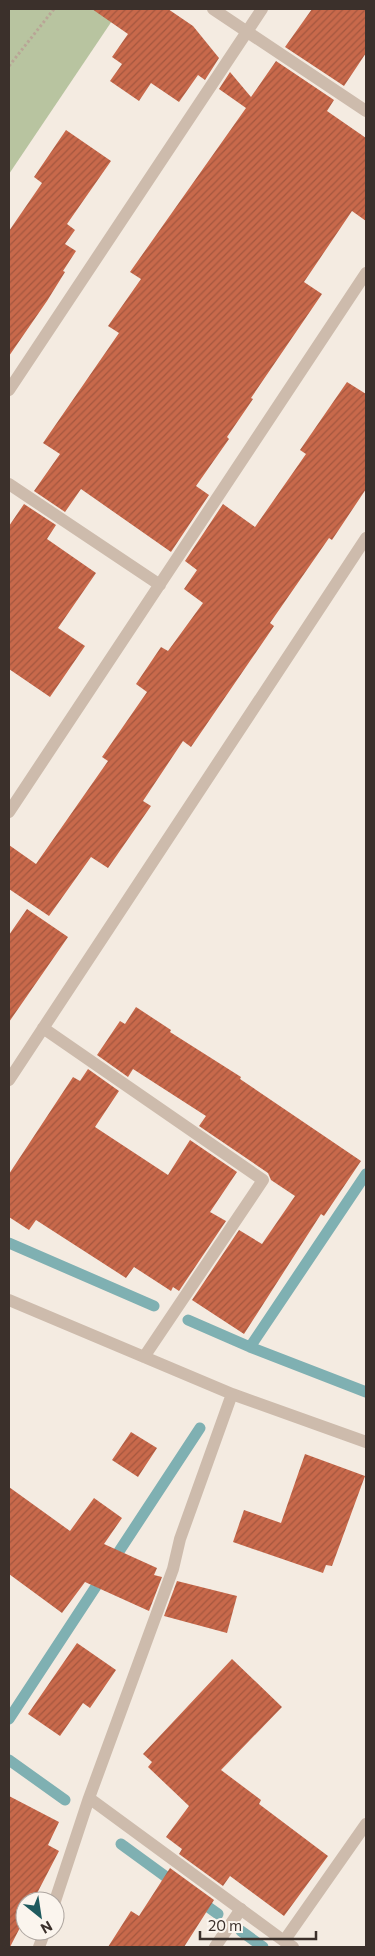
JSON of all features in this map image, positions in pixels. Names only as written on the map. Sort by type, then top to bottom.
[{"type":"street","points":[[213,9],[366,111]]},
{"type":"street","points":[[9,390],[262,9]]},
{"type":"street","points":[[9,812],[366,273]]},
{"type":"street","points":[[9,484],[160,585]]},
{"type":"street","points":[[9,1080],[366,538]]},
{"type":"street","points":[[43,1028],[263,1180],[144,1357]]},
{"type":"street","points":[[9,1300],[232,1394],[366,1442]]},
{"type":"street","points":[[58,1891],[89,1798],[173,1569],[180,1538],[232,1394]]},
{"type":"street","points":[[89,1798],[288,1944],[366,1824]]},
{"type":"street","points":[[214,1947],[241,1910]]},
{"type":"path","points":[[9,66],[54,9]]},
{"type":"green space","points":[[9,9],[120,9],[9,174]]},
{"type":"building","points":[[92,9],[168,9],[193,26],[219,58],[205,80],[198,75],[179,102],[151,83],[139,101],[110,81],[122,64],[112,57],[128,34]]},
{"type":"building","points":[[312,9],[366,9],[366,53],[344,86],[285,47]]},
{"type":"building","points":[[276,61],[334,100],[327,111],[366,138],[366,221],[352,211],[304,282],[322,294],[251,398],[253,399],[227,437],[229,439],[196,486],[209,495],[171,552],[81,489],[65,512],[34,491],[60,454],[43,443],[119,333],[108,326],[141,279],[130,272],[246,108],[219,89],[230,72],[251,97]]},
{"type":"building","points":[[66,130],[111,161],[67,224],[75,230],[65,244],[76,251],[47,301],[9,356],[9,231],[42,183],[34,177]]},
{"type":"building","points":[[347,382],[366,394],[366,489],[332,540],[329,538],[270,623],[274,626],[191,747],[183,741],[143,801],[151,806],[108,868],[91,857],[49,916],[9,889],[9,845],[36,864],[108,761],[102,757],[147,692],[136,684],[161,647],[168,651],[203,603],[184,589],[197,570],[185,561],[223,504],[255,527],[306,454],[300,450]]},
{"type":"building","points":[[24,504],[56,525],[47,539],[96,573],[58,628],[85,646],[50,697],[9,669],[9,526]]},
{"type":"building","points":[[27,909],[68,937],[9,1022],[9,935]]},
{"type":"building","points":[[136,1007],[171,1030],[170,1032],[241,1077],[240,1079],[361,1161],[324,1216],[321,1214],[244,1334],[192,1300],[239,1230],[262,1244],[295,1196],[271,1180],[268,1173],[199,1126],[206,1116],[133,1069],[128,1077],[97,1055],[120,1021],[125,1024]]},
{"type":"building","points":[[88,1069],[119,1091],[95,1127],[168,1175],[190,1140],[237,1172],[210,1212],[226,1221],[179,1291],[173,1287],[171,1291],[134,1267],[126,1278],[36,1220],[29,1230],[9,1217],[9,1174],[73,1077],[80,1081]]},
{"type":"building","points":[[131,1432],[157,1448],[138,1477],[112,1460]]},
{"type":"building","points":[[305,1454],[365,1476],[332,1566],[326,1565],[323,1573],[233,1542],[244,1510],[281,1523]]},
{"type":"building","points":[[9,1487],[70,1531],[94,1498],[122,1518],[104,1544],[157,1568],[154,1575],[162,1577],[149,1611],[85,1582],[62,1613],[9,1574]]},
{"type":"building","points":[[177,1581],[237,1596],[227,1633],[164,1616]]},
{"type":"building","points":[[77,1643],[116,1670],[90,1708],[83,1703],[60,1736],[28,1714]]},
{"type":"building","points":[[232,1659],[282,1707],[221,1770],[261,1800],[259,1804],[328,1856],[284,1916],[230,1876],[223,1886],[179,1854],[182,1849],[166,1837],[189,1806],[148,1767],[152,1762],[143,1754]]},
{"type":"building","points":[[9,1796],[59,1822],[48,1845],[59,1851],[38,1891],[15,1891],[15,1937],[10,1947]]},
{"type":"building","points":[[170,1868],[214,1900],[184,1947],[108,1947],[131,1911],[139,1916]]},
{"type":"waterway","points":[[366,1174],[250,1347],[366,1392]]},
{"type":"waterway","points":[[9,1243],[154,1306]]},
{"type":"waterway","points":[[188,1320],[250,1347]]},
{"type":"waterway","points":[[9,1719],[200,1428]]},
{"type":"waterway","points":[[9,1760],[65,1800]]},
{"type":"waterway","points":[[121,1844],[169,1879]]},
{"type":"waterway","points":[[197,1899],[218,1914]]},
{"type":"waterway","points":[[241,1931],[263,1947]]}]
